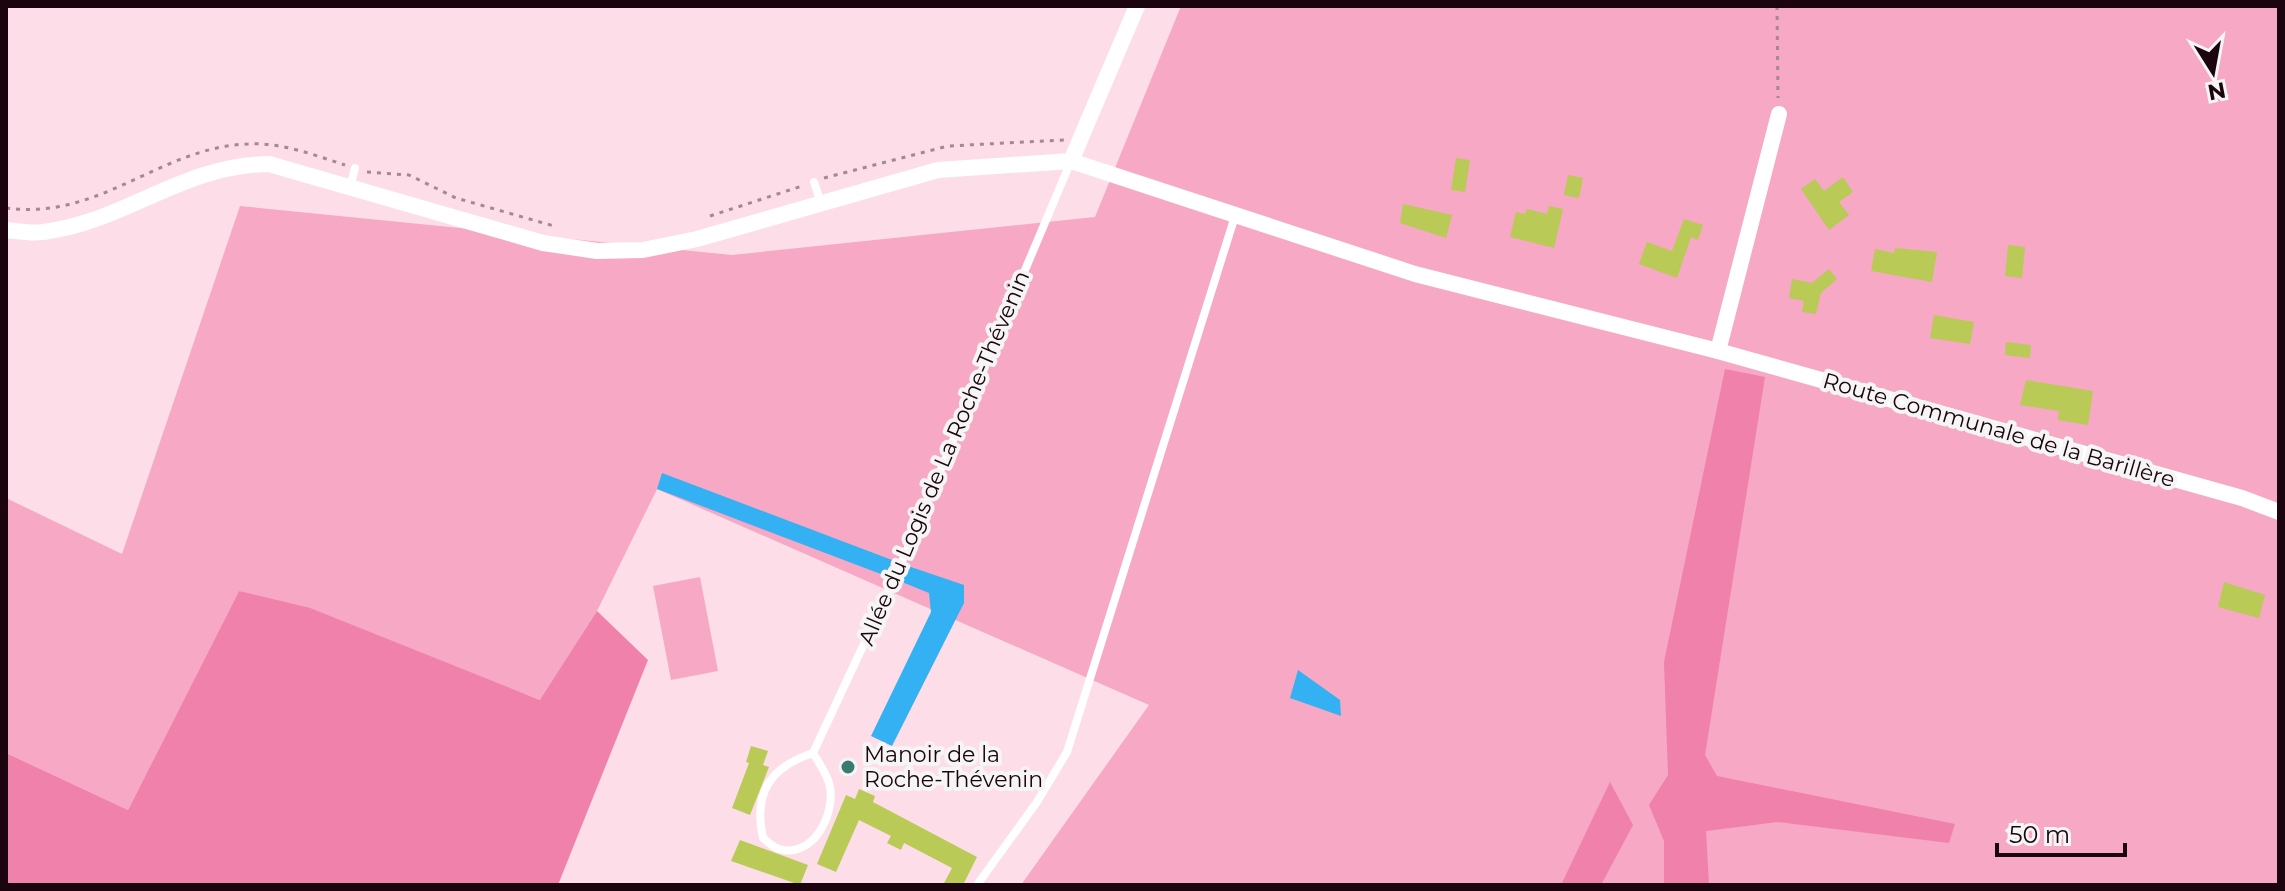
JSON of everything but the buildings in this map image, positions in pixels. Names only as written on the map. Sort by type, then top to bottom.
[{"type":"street","points":[[6,230],[41,233],[94,221],[201,173],[235,164],[269,164],[543,243],[597,251],[643,250],[697,239],[938,170],[1071,161],[1137,6]]},
{"type":"street","points":[[1718,351],[1779,114]]},
{"type":"street","name":"Route Communale de la Barillère","points":[[1071,161],[1415,274],[1718,351],[2242,498],[2279,512]]},
{"type":"lane","name":"Allée du Logis de La Roche-Thévenin","points":[[813,753],[898,571],[1071,161]]},
{"type":"lane","points":[[350,188],[355,168]]},
{"type":"lane","points":[[814,182],[821,203]]},
{"type":"lane","points":[[977,885],[1037,802],[1067,752],[1235,215]]},
{"type":"lane","points":[[813,753],[830,787],[826,823],[816,839],[798,848],[779,849],[763,838],[759,817],[769,781],[787,762],[813,753]]},
{"type":"path","points":[[1777,6],[1779,114]]},
{"type":"path","points":[[705,218],[814,182],[948,146],[1080,141]]},
{"type":"path","points":[[6,208],[42,211],[80,204],[198,153],[232,145],[280,146],[378,175],[409,175],[456,198],[559,228]]},
{"type":"shaded area","points":[[1181,6],[2279,6],[2279,885],[1021,885],[1149,705],[657,489],[597,611],[541,700],[239,591],[128,810],[6,753],[6,498],[122,554],[240,206],[732,255],[1095,217]]},
{"type":"shaded area","points":[[1725,369],[1765,377],[1705,755],[1717,776],[1955,824],[1949,843],[1778,822],[1706,831],[1709,885],[1664,885],[1664,841],[1649,805],[1668,775],[1664,662]]},
{"type":"shaded area","points":[[700,577],[718,671],[671,680],[653,586]]},
{"type":"shaded area","points":[[239,591],[310,608],[540,700],[597,611],[648,660],[558,885],[6,885],[6,753],[128,810]]},
{"type":"shaded area","points":[[1610,782],[1633,825],[1601,885],[1561,885]]},
{"type":"water","points":[[662,473],[892,560],[886,576],[657,489]]},
{"type":"water","points":[[908,566],[964,585],[964,603],[892,746],[871,736],[931,612],[929,593],[902,582]]},
{"type":"water","points":[[1298,670],[1340,700],[1341,716],[1290,698]]},
{"type":"place","name":"Manoir de la Roche-Thévenin","points":[[848,767]]}]
